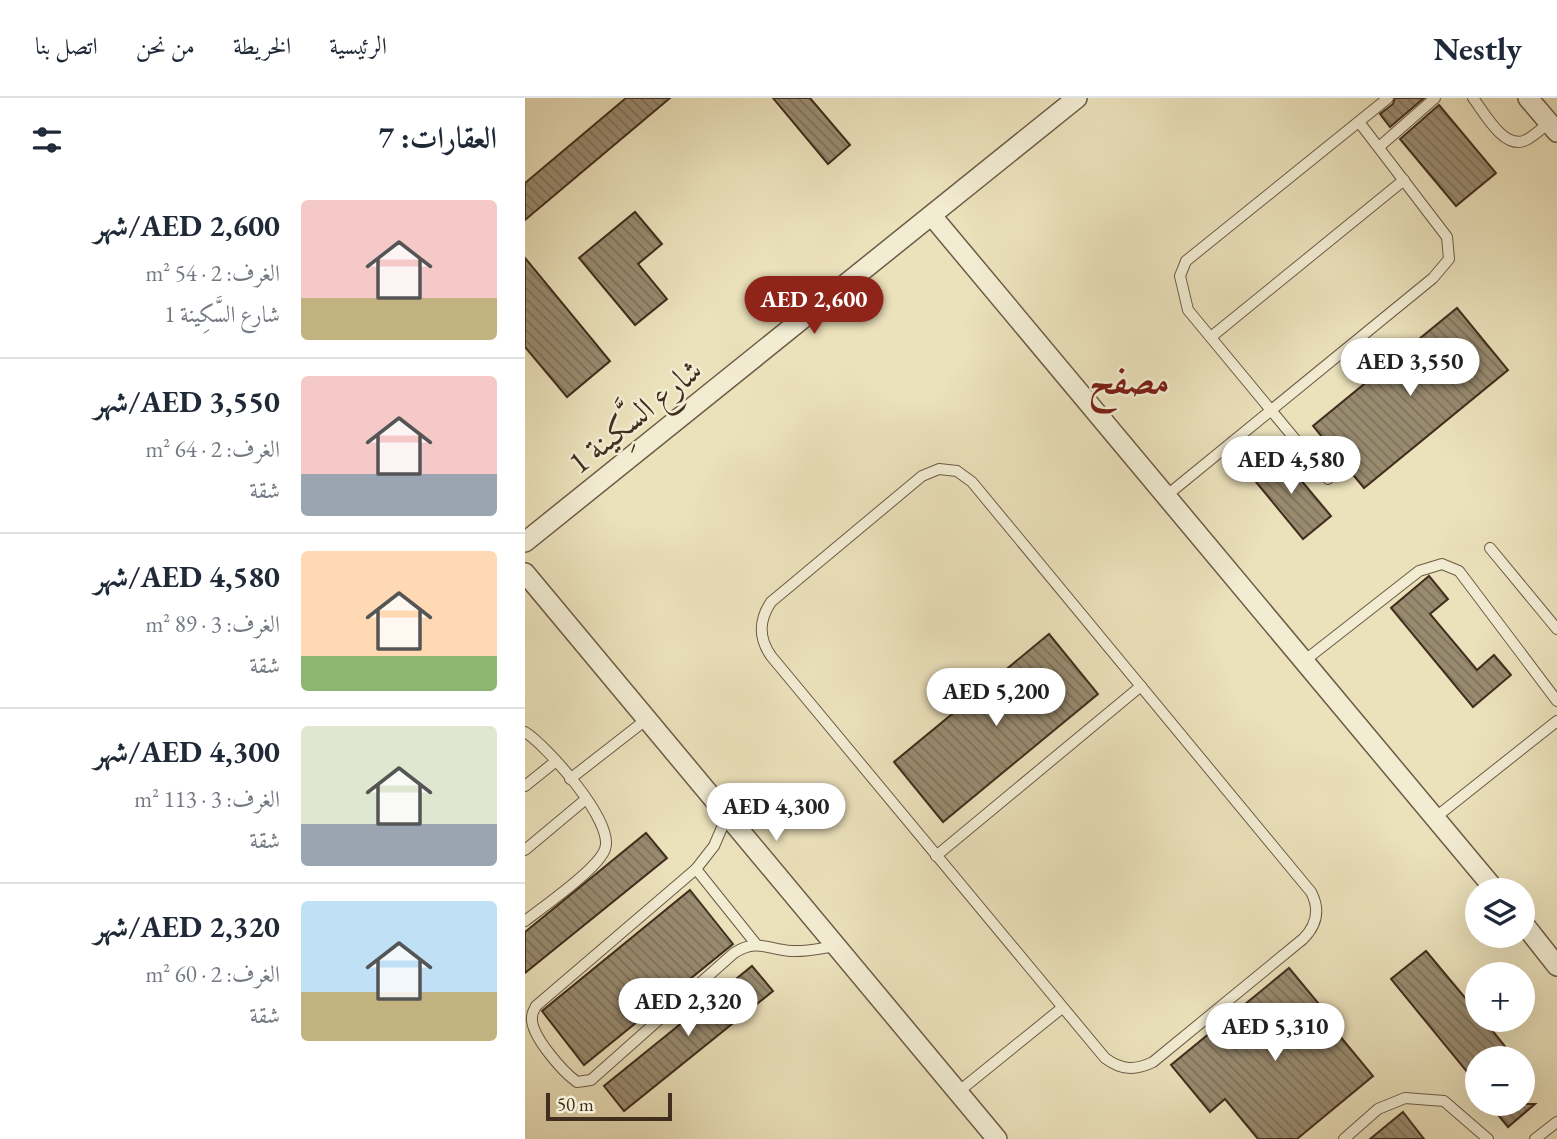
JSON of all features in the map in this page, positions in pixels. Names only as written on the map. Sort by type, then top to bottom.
[{"type":"street","name":"شارع السَّكِينة 1","points":[[525,542],[1077,98]]},
{"type":"street","points":[[1528,98],[1553,127]]},
{"type":"street","points":[[932,216],[1485,878]]},
{"type":"street","points":[[527,579],[997,1139]]},
{"type":"street","points":[[1535,938],[1557,966]]},
{"type":"lane","points":[[1328,479],[1188,310],[1180,276],[1186,261],[1388,98]]},
{"type":"lane","points":[[1379,147],[1435,98]]},
{"type":"lane","points":[[1473,98],[1500,133],[1514,142],[1525,141],[1553,127]]},
{"type":"lane","points":[[1166,496],[1433,278],[1449,259],[1447,237],[1359,121]]},
{"type":"lane","points":[[1211,337],[1403,180]]},
{"type":"lane","points":[[939,469],[948,469],[957,471],[972,482],[1311,892],[1317,917],[1310,933],[1153,1062],[1123,1068],[1105,1058],[936,856],[771,656],[762,639],[761,629],[762,619],[771,602],[922,476],[939,469]]},
{"type":"lane","points":[[1490,548],[1557,629]]},
{"type":"lane","points":[[1304,661],[1419,571],[1442,564],[1459,571],[1557,701]]},
{"type":"lane","points":[[936,856],[1141,686]]},
{"type":"lane","points":[[570,779],[647,719]]},
{"type":"lane","points":[[1436,817],[1557,721]]},
{"type":"lane","points":[[525,732],[538,740],[586,799],[603,826],[607,846],[599,862],[525,920]]},
{"type":"lane","points":[[525,786],[556,761]]},
{"type":"lane","points":[[525,850],[586,799]]},
{"type":"lane","points":[[727,816],[714,846],[696,869],[536,1006],[532,1018],[535,1032],[566,1074],[577,1082],[590,1080],[734,953],[756,944],[794,952],[836,946]]},
{"type":"lane","points":[[696,869],[756,944]]},
{"type":"lane","points":[[958,1092],[1062,1008]]},
{"type":"lane","points":[[1343,1139],[1378,1109],[1405,1098],[1444,1101],[1489,1139]]},
{"type":"lane","points":[[1535,1139],[1557,1122]]},
{"type":"building","points":[[626,98],[670,98],[525,220],[525,183]]},
{"type":"building","points":[[773,98],[810,98],[850,145],[828,164]]},
{"type":"building","points":[[1395,98],[1424,98],[1390,127],[1380,114],[1393,104]]},
{"type":"building","points":[[1439,105],[1496,173],[1456,206],[1400,139]]},
{"type":"building","points":[[635,212],[662,244],[638,264],[667,299],[635,325],[579,258]]},
{"type":"building","points":[[525,258],[610,361],[567,397],[525,347]]},
{"type":"building","points":[[1457,308],[1508,370],[1364,488],[1313,426]]},
{"type":"building","points":[[1279,454],[1331,516],[1303,539],[1251,476]]},
{"type":"building","points":[[1429,576],[1448,599],[1430,614],[1477,670],[1494,655],[1511,675],[1473,707],[1391,608]]},
{"type":"building","points":[[1049,634],[1098,694],[943,822],[894,762]]},
{"type":"building","points":[[646,833],[667,858],[525,973],[525,932]]},
{"type":"building","points":[[690,890],[733,944],[584,1065],[542,1011]]},
{"type":"building","points":[[1426,951],[1465,998],[1465,1032],[1494,1032],[1505,1046],[1465,1046],[1465,1069],[1391,979]]},
{"type":"building","points":[[752,966],[773,991],[624,1111],[604,1086]]},
{"type":"building","points":[[1289,968],[1328,1015],[1325,1018],[1373,1076],[1297,1139],[1258,1139],[1225,1099],[1210,1112],[1171,1065]]},
{"type":"building","points":[[1403,1112],[1424,1139],[1370,1139]]},
{"type":"building","points":[[1499,1116],[1521,1116],[1508,1127]]},
{"type":"district","name":"مصفح","points":[[1129,380]]}]
